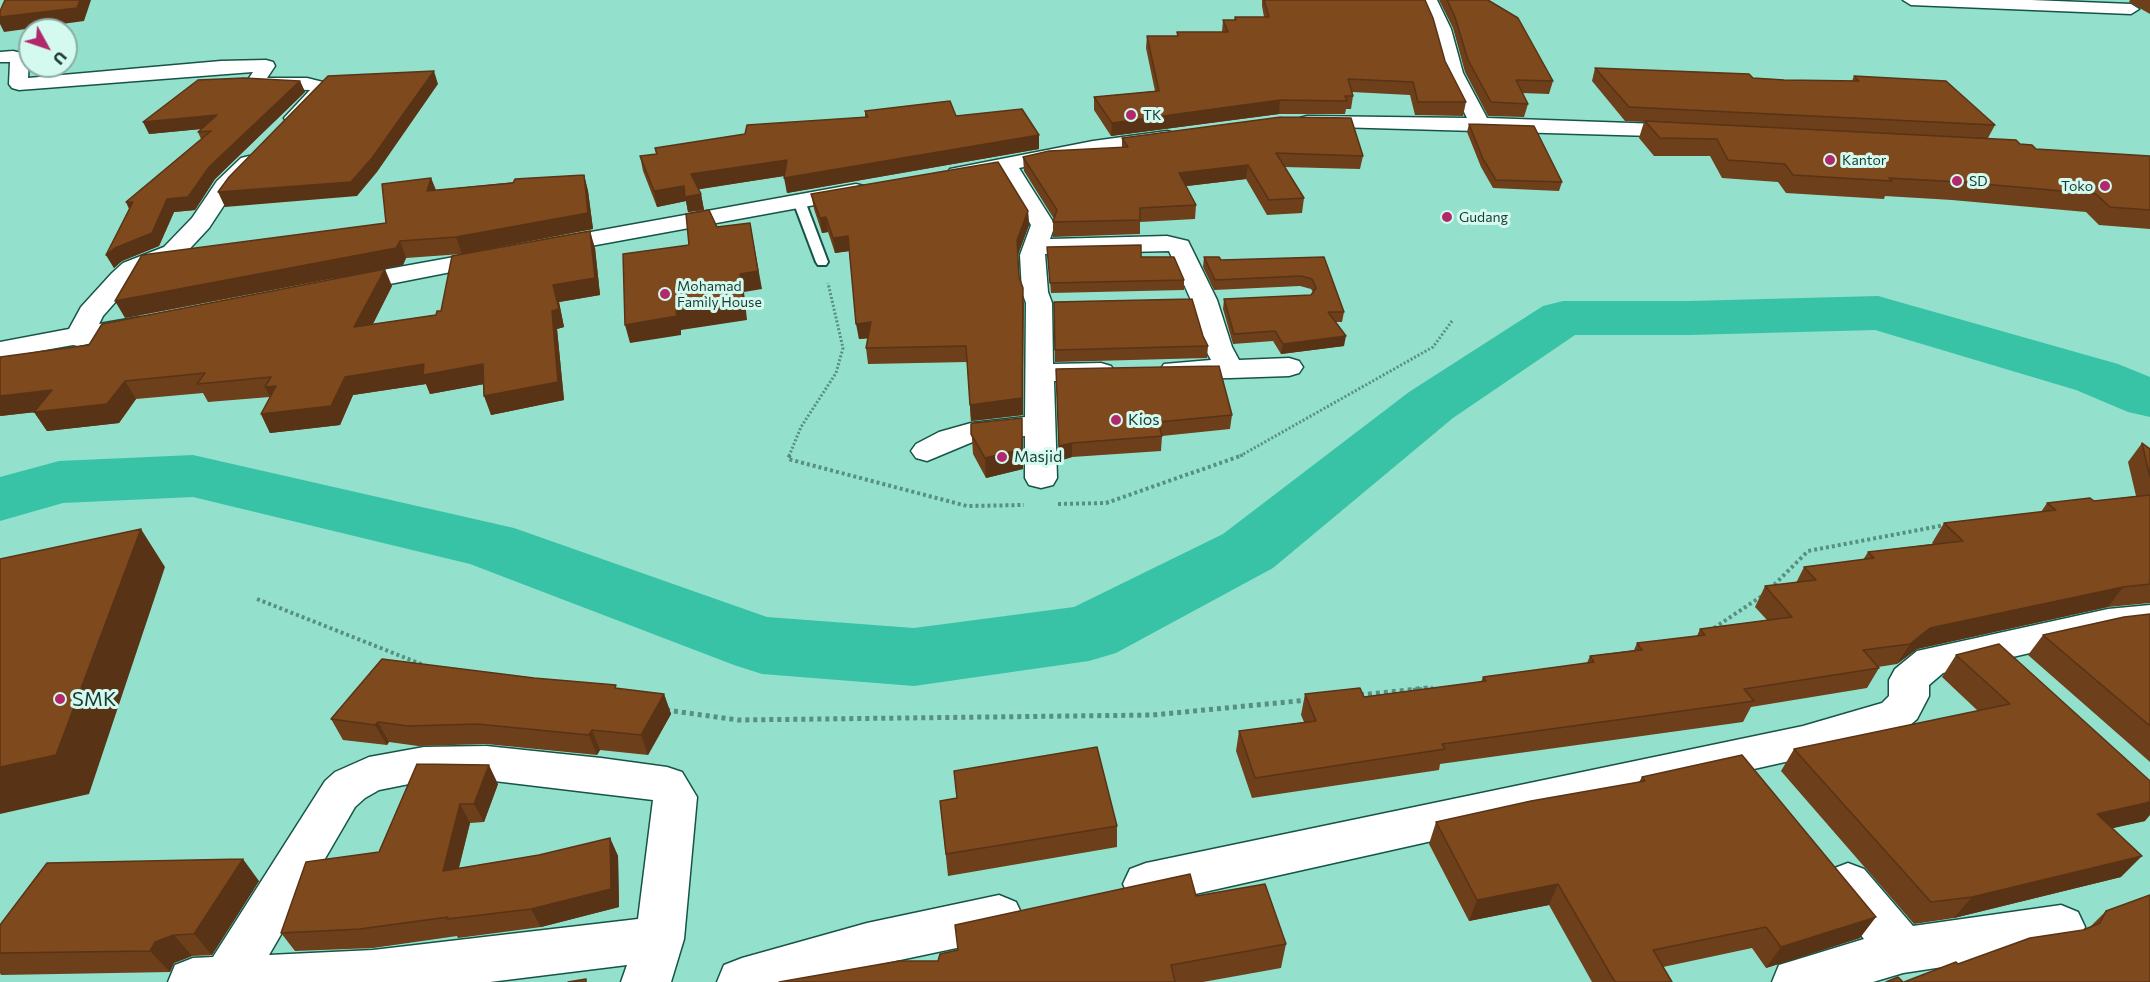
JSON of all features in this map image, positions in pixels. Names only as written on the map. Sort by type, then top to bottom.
[{"type":"street","points":[[1429,0],[1442,29],[1454,73],[1480,124]]},
{"type":"street","points":[[1911,0],[2131,9]]},
{"type":"street","points":[[2115,0],[2150,20]]},
{"type":"street","points":[[0,57],[20,58],[19,84],[258,65],[266,66],[266,68],[258,77],[257,84],[307,84],[320,87],[319,93],[277,135]]},
{"type":"street","points":[[1291,122],[1480,124],[1715,132]]},
{"type":"street","points":[[937,177],[1093,147],[1193,133]]},
{"type":"street","points":[[78,338],[91,313],[121,278],[132,268],[173,252],[201,223],[225,186],[260,152]]},
{"type":"street","points":[[1006,165],[1043,225],[1035,247],[1033,265],[1051,303],[1039,373],[1041,478]]},
{"type":"street","points":[[328,288],[880,187]]},
{"type":"street","points":[[1035,247],[1176,244],[1183,249],[1218,347],[1230,369]]},
{"type":"street","points":[[0,350],[78,338],[157,322]]},
{"type":"street","points":[[1039,373],[1289,367]]},
{"type":"street","points":[[927,451],[950,439],[971,432],[1040,425]]},
{"type":"street","points":[[1111,892],[1803,742],[1895,715],[1903,708],[1909,696],[1909,680],[1930,662],[2108,622],[2150,618]]},
{"type":"street","points":[[1991,647],[2026,679]]},
{"type":"street","points":[[1740,756],[1771,793]]},
{"type":"street","points":[[486,763],[601,775],[667,785],[675,797],[653,961],[211,981],[286,880],[340,794],[369,774],[424,764],[486,763]]},
{"type":"street","points":[[1825,856],[1903,950]]},
{"type":"street","points":[[742,982],[867,945],[914,959],[1041,908]]},
{"type":"street","points":[[1797,982],[1903,950],[2061,927]]},
{"type":"lane","points":[[799,201],[822,262]]},
{"type":"path","points":[[1713,629],[1760,599],[1808,551],[1950,524]]},
{"type":"path","points":[[257,599],[430,667]]},
{"type":"path","points":[[1352,696],[1445,687]]},
{"type":"path","points":[[657,709],[738,720],[1106,716],[1154,715],[1317,699]]},
{"type":"building","points":[[5,0],[80,0],[77,8],[0,17]]},
{"type":"building","points":[[1264,0],[1425,0],[1433,18],[1445,61],[1466,102],[1418,102],[1413,82],[1348,79],[1353,96],[1345,96],[1347,101],[1280,100],[1112,123],[1094,97],[1159,91],[1147,36],[1178,36],[1177,32],[1228,32],[1223,20],[1236,20],[1235,17],[1269,17]]},
{"type":"building","points":[[1447,0],[1488,0],[1518,18],[1553,81],[1516,80],[1528,104],[1491,102],[1468,60],[1455,17]]},
{"type":"building","points":[[1595,68],[1749,74],[1753,78],[1784,80],[1859,81],[1854,76],[1946,81],[1995,125],[1629,107]]},
{"type":"building","points":[[434,71],[372,158],[351,182],[218,192],[229,177],[328,76]]},
{"type":"building","points":[[244,78],[300,81],[209,167],[188,197],[167,199],[152,233],[115,248],[106,255],[133,202],[126,202],[211,131],[198,132],[217,115],[143,122],[198,80]]},
{"type":"building","points":[[950,101],[956,116],[1022,109],[1039,135],[784,178],[787,160],[691,174],[701,194],[685,197],[684,186],[654,191],[640,156],[657,154],[655,148],[745,134],[747,125],[868,117],[865,111]]},
{"type":"building","points":[[1281,117],[1351,118],[1363,156],[1276,153],[1304,198],[1269,200],[1248,165],[1179,173],[1196,205],[1140,208],[1140,220],[1053,222],[1057,210],[1023,157],[1049,151],[1128,147],[1122,138]]},
{"type":"building","points":[[1645,121],[2016,140],[2020,144],[2032,145],[2036,149],[2150,156],[2150,210],[2110,207],[2096,194],[1961,182],[1889,178],[1892,181],[1793,175],[1785,164],[1728,160],[1717,139],[1660,138]]},
{"type":"building","points":[[1469,124],[1534,126],[1562,182],[1496,180],[1483,159]]},
{"type":"building","points":[[998,162],[1028,211],[1017,240],[1019,277],[1023,288],[1022,398],[970,405],[966,346],[866,348],[871,322],[856,324],[848,236],[833,238],[826,217],[820,218],[811,194]]},
{"type":"building","points":[[584,175],[588,213],[456,237],[400,241],[396,248],[115,301],[142,255],[386,223],[382,184],[431,178],[427,191],[513,183],[515,179]]},
{"type":"building","points":[[709,210],[717,227],[750,223],[758,271],[740,274],[743,302],[676,311],[677,316],[625,325],[623,254],[689,245],[686,214]]},
{"type":"building","points":[[590,231],[595,278],[553,285],[559,309],[552,311],[558,382],[484,396],[483,364],[423,375],[424,364],[345,377],[331,406],[261,414],[276,386],[265,387],[271,377],[197,384],[205,373],[125,381],[107,404],[34,412],[52,390],[0,396],[0,357],[89,345],[102,324],[385,269],[354,327],[436,315],[437,311],[441,311],[452,256]]},
{"type":"building","points":[[1141,245],[1141,257],[1174,257],[1184,280],[1050,283],[1047,247]]},
{"type":"building","points":[[1204,257],[1219,257],[1221,260],[1324,257],[1344,312],[1328,312],[1346,336],[1283,344],[1275,331],[1234,334],[1224,299],[1311,295],[1316,288],[1312,279],[1301,276],[1215,280]]},
{"type":"building","points":[[1192,299],[1208,346],[1055,350],[1054,302]]},
{"type":"building","points":[[1219,366],[1232,415],[1158,422],[1162,436],[1059,446],[1056,369]]},
{"type":"building","points":[[1022,418],[1022,449],[985,458],[971,434],[971,424]]},
{"type":"building","points":[[2142,443],[2150,449],[2150,477]]},
{"type":"building","points":[[2150,495],[2150,584],[2123,587],[1930,628],[1910,644],[1863,650],[1879,668],[1744,689],[1754,701],[1442,744],[1445,749],[1255,778],[1239,731],[1316,721],[1305,694],[1360,688],[1364,697],[1486,681],[1483,677],[1594,662],[1590,656],[1642,650],[1637,643],[1705,635],[1700,629],[1792,617],[1765,586],[1816,580],[1804,567],[1874,558],[1868,552],[1963,541],[1944,523],[2056,510],[2047,503]]},
{"type":"building","points":[[141,529],[56,755],[0,767],[0,559]]},
{"type":"building","points":[[2150,614],[2150,726],[2043,635],[2124,617]]},
{"type":"building","points":[[1999,644],[2150,781],[2150,802],[2097,814],[2142,856],[1972,897],[1931,902],[1794,749],[2010,704],[1956,655]]},
{"type":"building","points":[[382,659],[534,678],[616,685],[615,688],[664,694],[641,735],[592,730],[589,735],[477,724],[408,726],[378,722],[375,725],[331,719]]},
{"type":"building","points":[[1097,747],[1117,826],[946,854],[940,801],[957,798],[954,771]]},
{"type":"building","points":[[1742,755],[1876,917],[1781,947],[1766,927],[1653,950],[1672,982],[1615,982],[1558,884],[1477,900],[1436,822],[1531,801],[1645,781],[1642,777]]},
{"type":"building","points":[[417,764],[489,765],[474,804],[460,804],[443,871],[539,855],[610,838],[611,889],[531,909],[360,929],[281,933],[306,862],[379,852]]},
{"type":"building","points":[[243,859],[194,934],[174,935],[155,942],[150,951],[0,953],[0,925],[47,863]]},
{"type":"building","points":[[1190,874],[1196,896],[1265,884],[1286,944],[1171,965],[1175,982],[779,982],[899,961],[938,961],[940,954],[958,950],[955,925]]},
{"type":"building","points":[[2150,895],[2150,982],[1904,982],[2030,938],[2083,930],[2100,923],[2106,911]]},
{"type":"building","points":[[1898,977],[1903,982],[1886,982]]},
{"type":"building","points":[[586,979],[586,982],[568,982]]},
{"type":"waterway","points":[[0,499],[59,482],[193,476],[489,545],[762,645],[914,657],[1089,633],[1248,551],[1431,405],[1563,318],[1689,318],[1878,313],[2097,377],[2150,399]]},
{"type":"place","name":"TK","points":[[1131,115]]},
{"type":"place","name":"Kantor","points":[[1830,160]]},
{"type":"place","name":"SD","points":[[1957,181]]},
{"type":"place","name":"Toko","points":[[2105,186]]},
{"type":"place","name":"Gudang","points":[[1447,217]]},
{"type":"place","name":"Mohamad Family House","points":[[665,294]]},
{"type":"place","name":"Kios","points":[[1116,420]]},
{"type":"place","name":"Masjid","points":[[1002,457]]},
{"type":"place","name":"SMK","points":[[60,699]]}]
